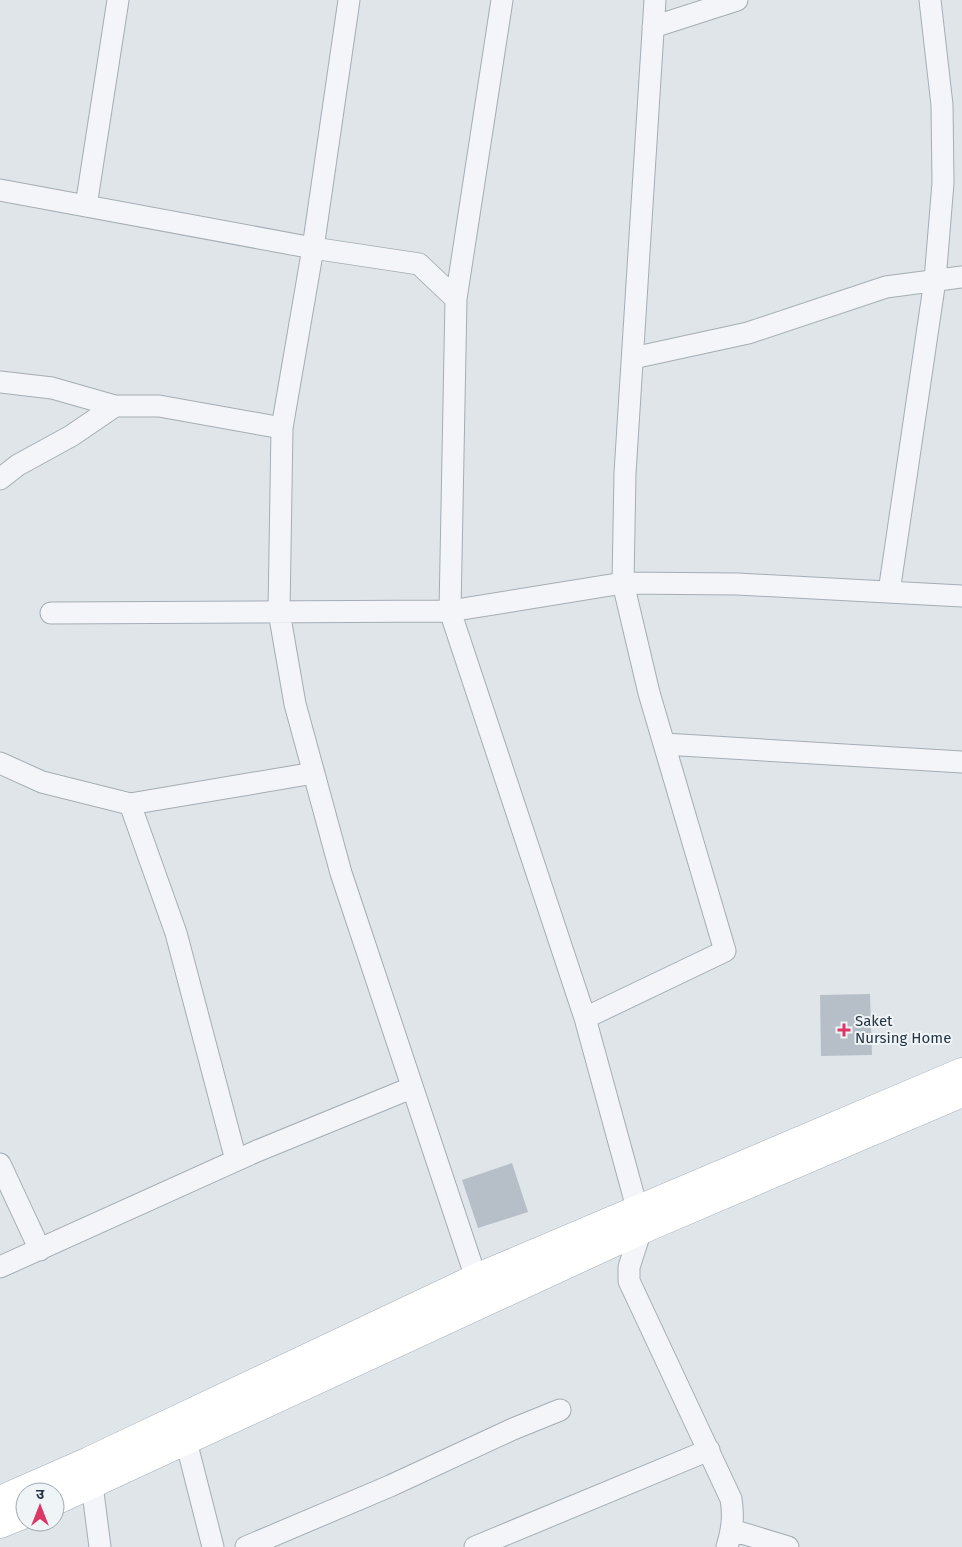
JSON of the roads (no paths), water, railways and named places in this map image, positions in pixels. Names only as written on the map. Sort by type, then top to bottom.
[{"type":"main road","points":[[0,1500],[91,1473],[186,1441],[639,1219],[962,1072]]},
{"type":"main road","points":[[65,1493],[91,1473],[476,1278],[639,1219],[962,1094]]},
{"type":"main road","points":[[0,1524],[15,1518]]},
{"type":"street","points":[[86,206],[118,0]]},
{"type":"street","points":[[349,0],[313,248],[282,428],[279,612],[295,704],[341,873],[476,1278]]},
{"type":"street","points":[[502,0],[456,299],[450,611],[585,1018],[639,1219],[629,1267],[629,1281],[731,1499],[730,1539],[788,1547]]},
{"type":"street","points":[[585,1018],[725,951],[649,693],[623,583],[625,473],[655,0]]},
{"type":"street","points":[[653,27],[737,0]]},
{"type":"street","points":[[889,592],[935,280],[943,183],[942,105],[930,0]]},
{"type":"street","points":[[0,190],[313,248],[419,264],[456,299]]},
{"type":"street","points":[[633,358],[748,333],[886,287],[962,277]]},
{"type":"street","points":[[0,382],[52,388],[114,406],[158,406],[282,428]]},
{"type":"street","points":[[0,478],[18,465],[71,436],[114,406]]},
{"type":"street","points":[[51,613],[450,611],[623,583],[738,584],[962,596]]},
{"type":"street","points":[[664,744],[962,762]]},
{"type":"street","points":[[0,763],[42,782],[130,804],[314,773]]},
{"type":"street","points":[[130,804],[176,933],[236,1160]]},
{"type":"street","points":[[0,1267],[236,1160],[412,1088]]},
{"type":"street","points":[[0,1164],[40,1250]]},
{"type":"street","points":[[246,1547],[390,1486],[513,1428],[560,1410]]},
{"type":"street","points":[[186,1441],[213,1547]]},
{"type":"street","points":[[475,1547],[709,1450]]},
{"type":"street","points":[[91,1473],[100,1547]]},
{"type":"place","name":"Saket Nursing Home","points":[[844,1030]]}]
